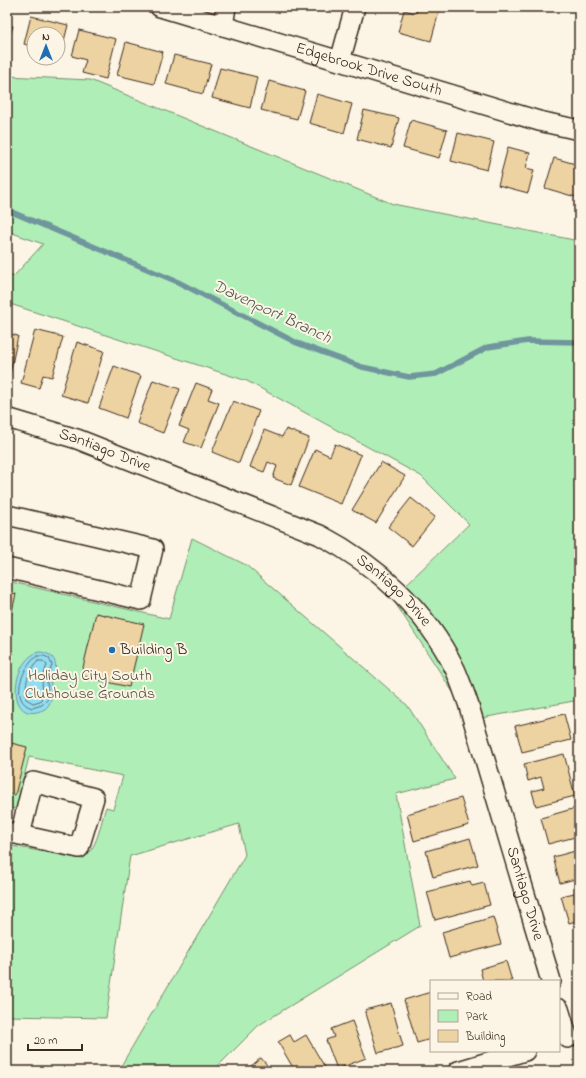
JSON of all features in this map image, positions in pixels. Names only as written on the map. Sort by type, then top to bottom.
[{"type":"street","name":"Edgebrook Drive South","points":[[160,7],[539,121],[579,130]]},
{"type":"street","points":[[223,26],[226,7]]},
{"type":"street","points":[[340,61],[355,7]]},
{"type":"street","name":"Santiago Drive","points":[[7,418],[84,442],[320,535],[347,549],[370,565],[410,603],[441,644],[456,670],[468,704],[551,980]]},
{"type":"street","points":[[7,515],[153,549],[142,600],[7,568]]},
{"type":"street","points":[[560,1012],[569,1038]]},
{"type":"street","points":[[458,1071],[522,1052]]},
{"type":"green space","points":[[7,76],[90,80],[393,204],[579,241],[579,700],[471,720],[392,598],[469,524],[421,476],[247,381],[7,303],[7,276],[14,276],[43,244],[7,231]]},
{"type":"green space","name":"Holiday City South Clubhouse Grounds","points":[[192,538],[246,565],[407,705],[455,779],[396,794],[420,926],[259,1025],[213,1071],[118,1071],[245,855],[239,824],[130,856],[106,1018],[7,1016],[7,845],[82,859],[92,849],[95,843],[106,807],[113,809],[123,776],[29,757],[16,809],[7,807],[7,581],[169,619]]},
{"type":"water","points":[[39,652],[46,653],[52,657],[56,666],[51,680],[50,703],[45,709],[32,713],[23,710],[18,702],[16,691],[18,678],[22,667],[29,657]]},
{"type":"building","points":[[418,7],[440,8],[431,41],[398,32],[404,10],[416,13]]},
{"type":"building","points":[[31,16],[68,25],[66,33],[66,26],[28,26]]},
{"type":"building","points":[[7,24],[13,26],[7,46]]},
{"type":"building","points":[[79,30],[116,39],[106,79],[82,73],[86,60],[72,56]]},
{"type":"building","points":[[126,42],[163,52],[154,84],[117,75]]},
{"type":"building","points":[[174,55],[211,64],[203,94],[166,84]]},
{"type":"building","points":[[220,68],[257,77],[250,108],[212,98]]},
{"type":"building","points":[[269,81],[305,91],[297,119],[261,110]]},
{"type":"building","points":[[317,94],[352,104],[344,133],[309,123]]},
{"type":"building","points":[[364,110],[399,118],[391,148],[357,139]]},
{"type":"building","points":[[411,120],[447,130],[439,158],[403,148]]},
{"type":"building","points":[[458,133],[494,142],[487,170],[451,161]]},
{"type":"building","points":[[508,147],[530,153],[526,168],[534,170],[528,193],[498,185]]},
{"type":"building","points":[[554,158],[579,165],[579,198],[545,188]]},
{"type":"building","points":[[35,330],[63,337],[52,377],[43,375],[39,388],[21,383]]},
{"type":"building","points":[[7,333],[18,336],[8,383],[7,382]]},
{"type":"building","points":[[77,342],[104,351],[88,403],[61,395]]},
{"type":"building","points":[[114,366],[141,376],[126,418],[99,408]]},
{"type":"building","points":[[153,380],[180,389],[163,433],[137,423]]},
{"type":"building","points":[[196,383],[212,389],[208,399],[219,403],[201,448],[184,442],[189,430],[179,426]]},
{"type":"building","points":[[233,401],[259,411],[239,463],[212,452]]},
{"type":"building","points":[[286,429],[309,438],[291,485],[273,478],[277,466],[268,462],[264,472],[250,467],[264,430],[282,437]]},
{"type":"building","points":[[335,444],[361,455],[341,504],[299,487],[315,449],[330,456]]},
{"type":"building","points":[[381,462],[405,476],[376,523],[352,510]]},
{"type":"building","points":[[411,498],[435,517],[412,546],[388,527]]},
{"type":"building","points":[[7,592],[16,594],[7,633]]},
{"type":"building","name":"Building B","points":[[96,613],[144,624],[129,687],[81,676]]},
{"type":"building","points":[[564,714],[571,740],[522,752],[515,726]]},
{"type":"building","points":[[7,742],[27,747],[15,795],[7,793]]},
{"type":"building","points":[[564,754],[575,796],[536,806],[532,791],[544,788],[541,777],[528,781],[524,764]]},
{"type":"building","points":[[461,798],[469,825],[414,841],[407,814]]},
{"type":"building","points":[[579,807],[579,836],[548,844],[541,818]]},
{"type":"building","points":[[470,838],[478,865],[433,877],[426,851]]},
{"type":"building","points":[[579,850],[579,878],[560,883],[553,857]]},
{"type":"building","points":[[470,881],[472,886],[484,883],[490,905],[435,920],[427,892]]},
{"type":"building","points":[[579,892],[579,920],[569,923],[561,896]]},
{"type":"building","points":[[493,917],[501,944],[449,958],[442,932]]},
{"type":"building","points":[[506,961],[512,980],[483,980],[480,969]]},
{"type":"building","points":[[430,992],[430,1039],[417,1043],[404,1000]]},
{"type":"building","points":[[391,1003],[403,1046],[378,1053],[365,1010]]},
{"type":"building","points":[[352,1021],[366,1058],[337,1069],[326,1040],[334,1037],[331,1029]]},
{"type":"building","points":[[290,1035],[294,1042],[306,1035],[327,1071],[295,1071],[278,1042]]},
{"type":"building","points":[[261,1058],[272,1071],[245,1071]]},
{"type":"waterway","name":"Davenport Branch","points":[[7,210],[178,282],[297,343],[362,367],[409,377],[436,374],[488,347],[528,341],[579,342]]},
{"type":"place","name":"Building B","points":[[112,650]]}]
